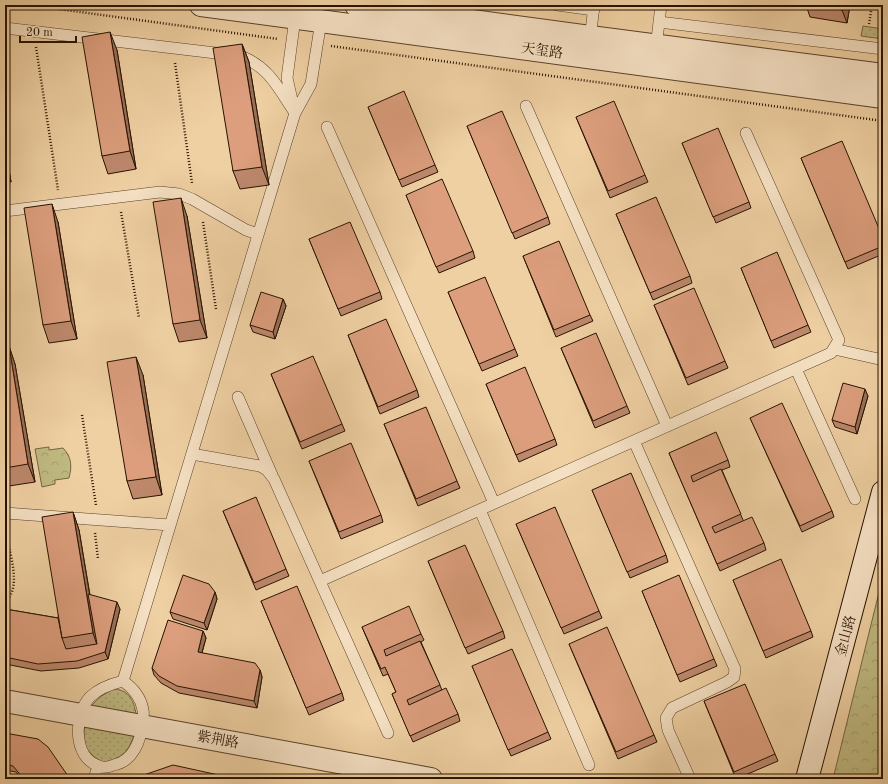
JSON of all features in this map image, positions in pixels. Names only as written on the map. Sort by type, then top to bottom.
[{"type":"street","name":"天玺路","points":[[201,5],[321,21],[358,10],[654,56],[883,97]]},
{"type":"street","name":"天玺路","points":[[654,56],[883,75]]},
{"type":"street","name":"金山路","points":[[807,779],[883,492]]},
{"type":"street","name":"紫荆路","points":[[5,701],[431,779]]},
{"type":"lane","points":[[557,5],[594,8],[589,47]]},
{"type":"lane","points":[[654,56],[661,5]]},
{"type":"lane","points":[[295,18],[287,78],[295,113]]},
{"type":"lane","points":[[123,681],[295,113],[310,84],[321,21]]},
{"type":"lane","points":[[659,22],[883,49]]},
{"type":"lane","points":[[5,28],[241,56],[254,62],[267,73],[295,113]]},
{"type":"lane","points":[[526,106],[667,426]]},
{"type":"lane","points":[[327,127],[494,503]]},
{"type":"lane","points":[[320,581],[831,353],[839,340],[746,133]]},
{"type":"lane","points":[[5,211],[160,192],[179,194],[246,230],[258,234]]},
{"type":"lane","points":[[834,349],[883,360]]},
{"type":"lane","points":[[796,369],[855,499]]},
{"type":"lane","points":[[238,398],[388,733]]},
{"type":"lane","points":[[634,441],[735,669],[734,677],[727,682],[672,708],[666,718],[668,730],[690,779]]},
{"type":"lane","points":[[192,454],[260,466],[267,470],[274,479]]},
{"type":"lane","points":[[480,510],[589,765]]},
{"type":"lane","points":[[5,513],[170,525]]},
{"type":"lane","points":[[123,681],[134,690],[143,711],[141,735],[136,748],[118,764],[107,767],[98,766],[90,760],[80,746],[78,736],[83,708],[89,698],[97,691],[123,681]]},
{"type":"lane","points":[[94,779],[98,766]]},
{"type":"path","points":[[29,5],[292,41]]},
{"type":"path","points":[[870,24],[872,5]]},
{"type":"path","points":[[36,32],[36,43],[60,204]]},
{"type":"path","points":[[317,44],[883,121]]},
{"type":"path","points":[[173,49],[193,188],[216,309]]},
{"type":"path","points":[[119,197],[139,318]]},
{"type":"path","points":[[82,415],[96,519],[98,559]]},
{"type":"path","points":[[5,524],[15,581],[13,591],[5,601]]},
{"type":"green space","points":[[863,26],[883,29],[883,39],[861,36]]},
{"type":"green space","points":[[49,447],[49,450],[63,448],[66,451],[70,459],[70,474],[69,478],[55,480],[55,484],[42,487],[35,449]]},
{"type":"green space","points":[[883,576],[883,779],[833,779]]},
{"type":"green space","points":[[114,689],[125,692],[132,699],[137,721],[88,712],[99,698]]},
{"type":"green space","points":[[86,723],[135,733],[130,746],[124,753],[104,763],[93,755],[86,747],[84,742],[84,730]]},
{"type":"building","points":[[812,5],[843,5],[842,10]]},
{"type":"building","points":[[110,32],[130,151],[102,156],[82,37]]},
{"type":"building","points":[[242,44],[262,167],[233,171],[213,48]]},
{"type":"building","points":[[404,91],[435,165],[399,180],[368,107]]},
{"type":"building","points":[[614,101],[645,175],[608,191],[576,117]]},
{"type":"building","points":[[502,111],[548,217],[512,233],[467,126]]},
{"type":"building","points":[[718,128],[749,202],[713,217],[682,143]]},
{"type":"building","points":[[842,141],[883,238],[883,246],[845,262],[801,158]]},
{"type":"building","points":[[442,179],[473,251],[436,267],[406,195]]},
{"type":"building","points":[[656,197],[690,276],[650,293],[616,214]]},
{"type":"building","points":[[181,198],[200,320],[173,324],[153,202]]},
{"type":"building","points":[[52,204],[71,321],[43,325],[24,208]]},
{"type":"building","points":[[350,222],[380,292],[338,309],[309,239]]},
{"type":"building","points":[[559,241],[590,315],[554,330],[523,256]]},
{"type":"building","points":[[777,252],[808,325],[771,341],[741,268]]},
{"type":"building","points":[[485,277],[515,349],[479,364],[448,292]]},
{"type":"building","points":[[694,288],[725,361],[686,378],[654,305]]},
{"type":"building","points":[[261,292],[283,299],[273,332],[250,325]]},
{"type":"building","points":[[386,319],[417,390],[378,407],[348,335]]},
{"type":"building","points":[[596,333],[627,406],[593,421],[561,348]]},
{"type":"building","points":[[5,346],[9,346],[28,464],[5,468]]},
{"type":"building","points":[[313,356],[342,424],[300,442],[271,374]]},
{"type":"building","points":[[136,357],[156,477],[127,481],[107,362]]},
{"type":"building","points":[[525,367],[555,439],[516,455],[486,384]]},
{"type":"building","points":[[843,383],[865,389],[855,427],[832,420]]},
{"type":"building","points":[[782,403],[832,511],[800,526],[750,418]]},
{"type":"building","points":[[426,407],[457,481],[416,499],[384,424]]},
{"type":"building","points":[[716,432],[728,460],[691,476],[693,482],[721,469],[741,514],[712,527],[715,533],[752,517],[764,543],[717,564],[669,453]]},
{"type":"building","points":[[351,443],[381,515],[339,532],[309,461]]},
{"type":"building","points":[[631,473],[666,555],[627,572],[592,490]]},
{"type":"building","points":[[256,497],[286,569],[254,583],[223,511]]},
{"type":"building","points":[[555,507],[599,611],[561,628],[516,524]]},
{"type":"building","points":[[73,512],[93,633],[62,638],[42,517]]},
{"type":"building","points":[[465,545],[503,631],[465,648],[428,561]]},
{"type":"building","points":[[781,559],[811,631],[763,651],[733,580]]},
{"type":"building","points":[[183,575],[209,584],[215,592],[204,623],[170,612]]},
{"type":"building","points":[[679,575],[714,659],[677,675],[642,591]]},
{"type":"building","points":[[297,586],[342,693],[306,708],[261,601]]},
{"type":"building","points":[[88,594],[117,602],[105,652],[77,661],[38,664],[5,657],[5,609],[58,618],[66,649],[97,644]]},
{"type":"building","points":[[409,606],[421,634],[384,650],[386,656],[420,641],[440,685],[407,700],[409,705],[446,688],[458,714],[410,736],[392,694],[396,692],[385,667],[381,669],[362,627]]},
{"type":"building","points":[[168,620],[203,631],[198,652],[255,663],[260,670],[254,701],[177,686],[159,676],[152,668]]},
{"type":"building","points":[[607,627],[654,735],[616,752],[569,644]]},
{"type":"building","points":[[512,649],[548,732],[508,750],[472,666]]},
{"type":"building","points":[[745,684],[775,754],[734,772],[704,701]]},
{"type":"building","points":[[5,733],[38,739],[48,747],[68,776],[67,779],[24,779],[13,766],[5,764]]},
{"type":"building","points":[[173,765],[237,779],[136,779]]}]
